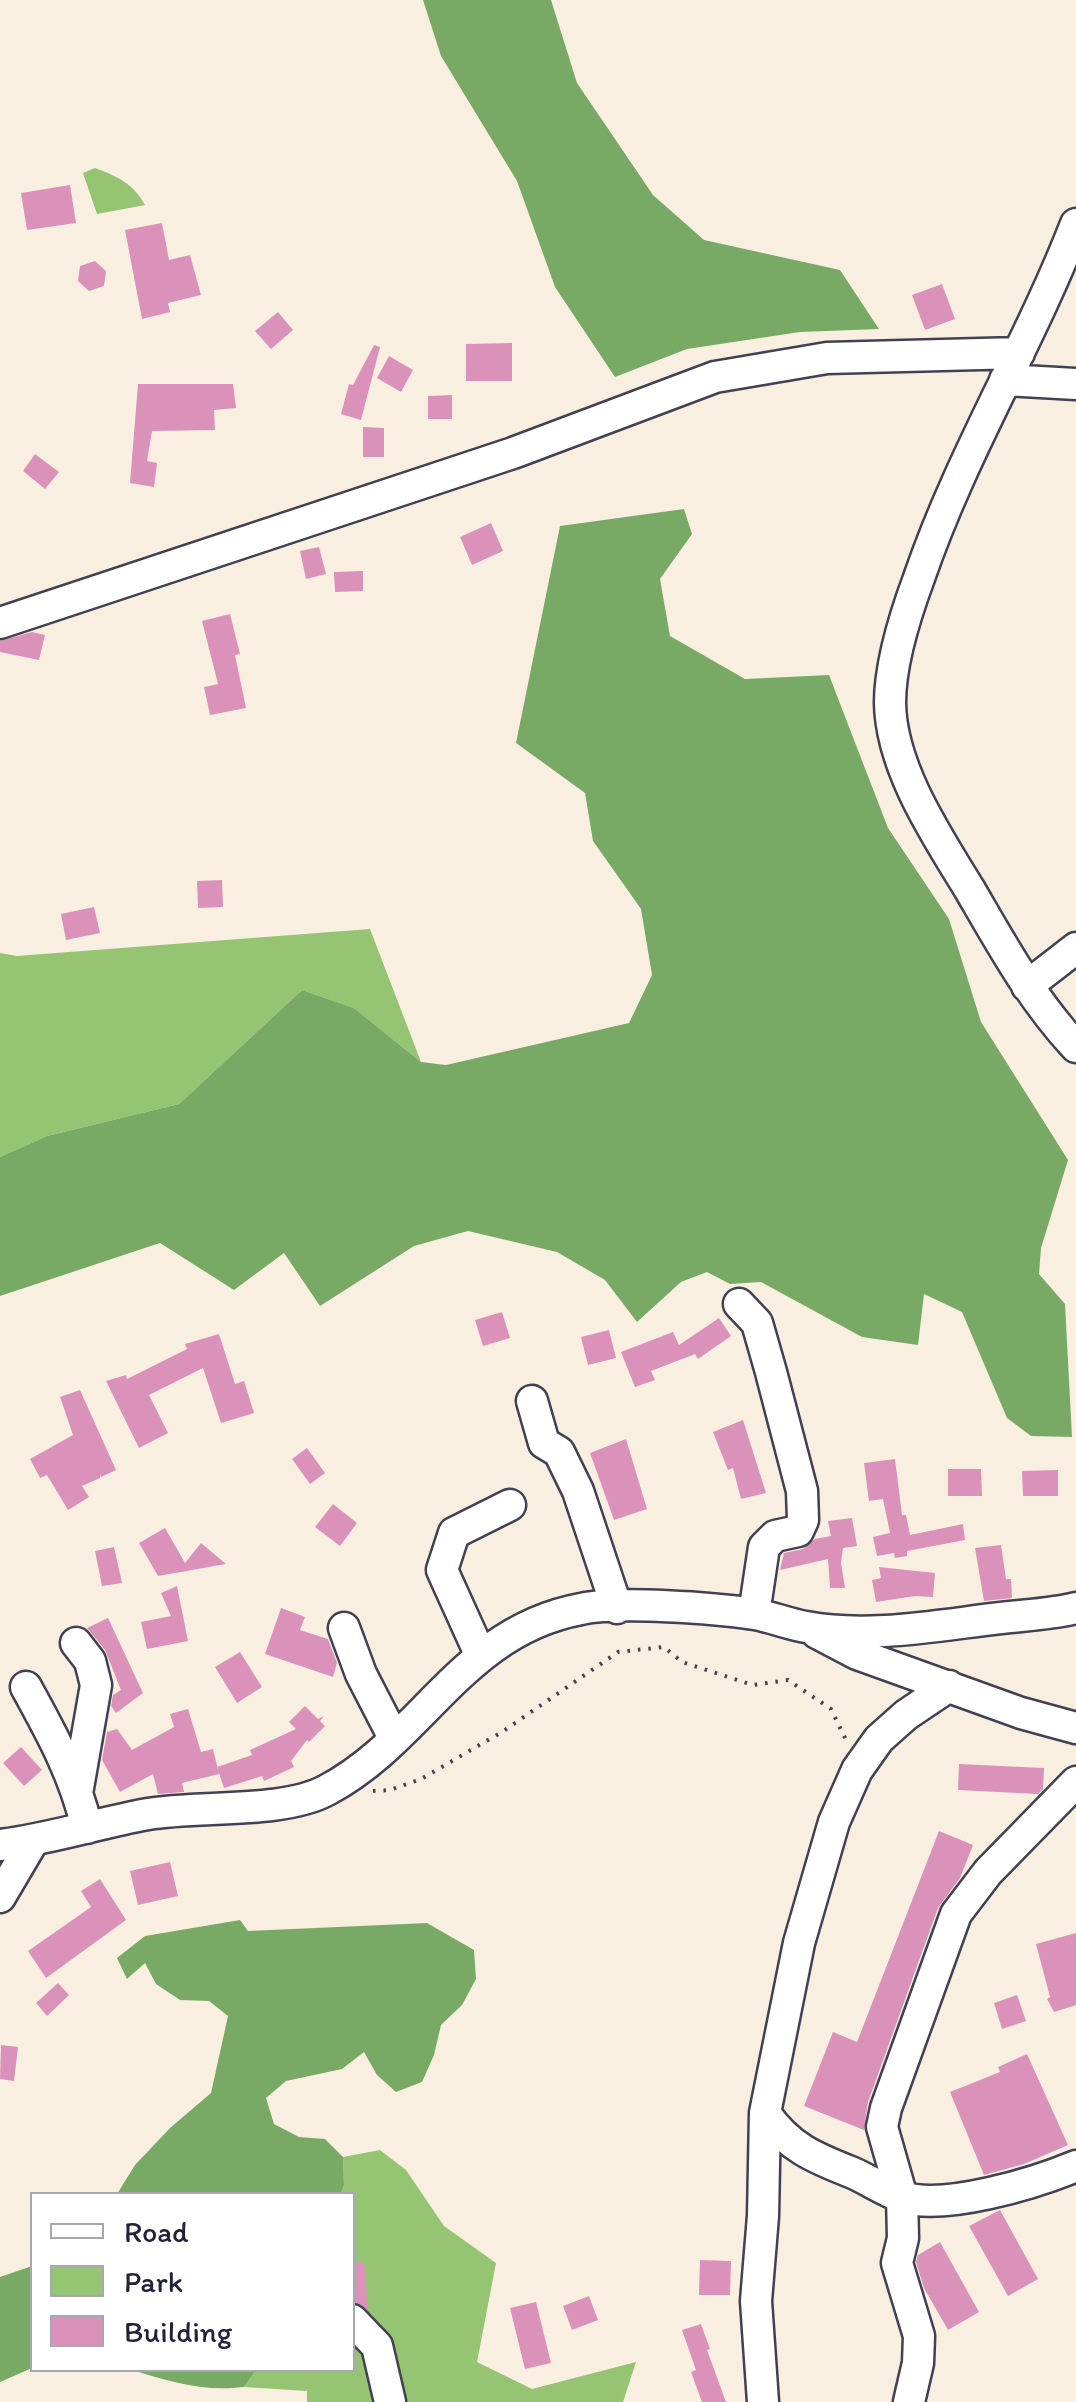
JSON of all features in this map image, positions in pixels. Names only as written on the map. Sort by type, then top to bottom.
[{"type":"street","points":[[1076,224],[1055,278],[939,519],[903,623],[890,704],[902,766],[927,818],[1027,986],[1076,1046]]},
{"type":"street","points":[[0,623],[513,454],[715,377],[827,358],[1012,367],[1076,384]]},
{"type":"street","points":[[1027,986],[1076,948]]},
{"type":"street","points":[[739,1304],[756,1323],[802,1491],[803,1520],[798,1531],[775,1536],[764,1546],[754,1614]]},
{"type":"street","points":[[532,1401],[544,1444],[560,1452],[578,1490],[617,1608]]},
{"type":"street","points":[[480,1654],[442,1570],[454,1533],[510,1506]]},
{"type":"street","points":[[0,1845],[150,1814],[274,1804],[325,1792],[372,1760],[480,1654],[542,1619],[584,1608],[754,1614],[805,1628],[857,1654],[1020,1713],[1076,1728]]},
{"type":"street","points":[[805,1628],[875,1630],[1076,1608]]},
{"type":"street","points":[[344,1628],[360,1674],[394,1738]]},
{"type":"street","points":[[76,1642],[90,1662],[96,1684],[78,1788]]},
{"type":"street","points":[[762,2402],[756,2301],[764,2216],[765,2113],[773,2061],[808,1911],[834,1822],[860,1766],[878,1739],[949,1686]]},
{"type":"street","points":[[26,1687],[64,1755],[88,1828]]},
{"type":"street","points":[[909,2402],[918,2363],[918,2336],[897,2263],[903,2238],[902,2196],[882,2127],[886,2108],[956,1914],[988,1872],[1076,1782]]},
{"type":"street","points":[[0,1897],[33,1841]]},
{"type":"street","points":[[765,2113],[781,2136],[803,2151],[902,2196],[927,2202],[966,2198],[1076,2166]]},
{"type":"street","points":[[355,2323],[377,2346],[390,2402]]},
{"type":"path","points":[[358,1792],[390,1790],[421,1779],[502,1732],[618,1652],[664,1647],[682,1662],[753,1685],[788,1680],[831,1709],[860,1766]]},
{"type":"green space","points":[[423,0],[551,0],[577,83],[653,195],[704,240],[840,270],[879,329],[800,332],[687,349],[615,377],[555,287],[517,181],[441,56]]},
{"type":"green space","points":[[95,168],[124,182],[145,205],[97,214],[83,173]]},
{"type":"green space","points":[[684,509],[692,534],[660,579],[670,636],[745,679],[829,675],[888,828],[949,919],[981,1022],[1068,1160],[1041,1248],[1039,1274],[1065,1304],[1072,1437],[1031,1436],[1007,1418],[962,1312],[924,1294],[918,1345],[862,1337],[761,1282],[730,1284],[707,1272],[681,1282],[637,1322],[605,1280],[557,1252],[468,1231],[414,1246],[320,1306],[284,1253],[234,1290],[160,1243],[0,1296],[0,1157],[47,1136],[179,1104],[302,990],[354,1008],[421,1062],[446,1065],[629,1023],[652,975],[641,909],[593,841],[585,793],[516,743],[560,526]]},
{"type":"green space","points":[[370,929],[421,1062],[354,1008],[302,990],[179,1104],[47,1136],[0,1157],[0,953],[17,956]]},
{"type":"green space","points":[[240,1920],[248,1931],[427,1923],[474,1950],[476,1979],[462,2005],[441,2025],[422,2082],[396,2092],[377,2075],[364,2052],[342,2069],[286,2081],[266,2098],[274,2124],[299,2137],[325,2139],[343,2157],[342,2192],[118,2192],[135,2165],[211,2093],[228,2016],[209,2001],[180,2000],[156,1984],[145,1963],[127,1979],[117,1958],[145,1936]]},
{"type":"green space","points":[[380,2150],[406,2170],[444,2226],[496,2263],[477,2362],[532,2389],[636,2362],[623,2402],[307,2402],[307,2391],[244,2387],[255,2372],[355,2372],[355,2192],[342,2192],[343,2157]]},
{"type":"green space","points":[[30,2267],[30,2369],[0,2382],[0,2277]]},
{"type":"green space","points":[[139,2372],[255,2372],[244,2387],[229,2388],[187,2385]]},
{"type":"building","points":[[70,185],[76,223],[27,230],[21,193]]},
{"type":"building","points":[[162,223],[169,260],[190,255],[201,295],[168,303],[170,312],[142,319],[125,230]]},
{"type":"building","points":[[95,261],[106,271],[104,286],[89,291],[78,281],[80,266]]},
{"type":"building","points":[[942,284],[955,319],[925,330],[912,295]]},
{"type":"building","points":[[278,312],[293,330],[271,349],[255,331]]},
{"type":"building","points":[[512,343],[512,381],[466,381],[466,344]]},
{"type":"building","points":[[374,345],[380,347],[361,420],[341,414],[349,384],[353,385]]},
{"type":"building","points":[[389,356],[413,370],[401,392],[377,378]]},
{"type":"building","points":[[138,384],[233,384],[236,408],[214,410],[215,430],[152,431],[147,461],[157,463],[154,487],[130,483]]},
{"type":"building","points":[[452,395],[452,419],[428,419],[428,396]]},
{"type":"building","points":[[363,427],[384,428],[384,457],[363,457]]},
{"type":"building","points":[[35,454],[59,472],[45,489],[23,471]]},
{"type":"building","points":[[491,523],[503,551],[472,565],[460,537]]},
{"type":"building","points":[[319,547],[326,574],[306,579],[300,551]]},
{"type":"building","points":[[363,571],[363,591],[335,592],[334,572]]},
{"type":"building","points":[[230,614],[240,654],[235,655],[246,708],[210,715],[204,687],[218,684],[202,621]]},
{"type":"building","points":[[32,632],[45,635],[39,660],[0,652],[0,641]]},
{"type":"building","points":[[222,880],[223,907],[198,908],[197,881]]},
{"type":"building","points":[[94,907],[100,933],[66,940],[61,914]]},
{"type":"building","points":[[502,1312],[510,1338],[483,1346],[475,1320]]},
{"type":"building","points":[[719,1318],[731,1336],[698,1359],[695,1354],[651,1371],[655,1380],[635,1387],[621,1352],[673,1332],[679,1345]]},
{"type":"building","points":[[609,1330],[616,1358],[588,1365],[581,1337]]},
{"type":"building","points":[[219,1334],[235,1384],[244,1381],[254,1413],[221,1423],[203,1368],[149,1395],[168,1433],[139,1448],[106,1381],[126,1375],[127,1379],[187,1349],[185,1344]]},
{"type":"building","points":[[80,1390],[116,1470],[82,1486],[89,1497],[68,1510],[47,1475],[40,1478],[30,1459],[73,1435],[60,1397]]},
{"type":"building","points":[[743,1420],[766,1493],[741,1499],[733,1468],[728,1470],[713,1432]]},
{"type":"building","points":[[626,1439],[647,1509],[614,1520],[590,1453]]},
{"type":"building","points":[[307,1448],[325,1473],[310,1484],[292,1459]]},
{"type":"building","points":[[895,1459],[902,1515],[906,1515],[910,1535],[963,1524],[965,1540],[907,1551],[907,1556],[877,1556],[873,1537],[890,1533],[883,1499],[869,1501],[864,1463]]},
{"type":"building","points":[[948,1469],[981,1469],[982,1496],[948,1496]]},
{"type":"building","points":[[1058,1470],[1058,1496],[1023,1496],[1022,1471]]},
{"type":"building","points":[[333,1504],[357,1523],[340,1546],[315,1527]]},
{"type":"building","points":[[852,1518],[857,1546],[843,1548],[845,1588],[830,1588],[828,1559],[780,1570],[784,1553],[831,1536],[828,1521]]},
{"type":"building","points":[[165,1528],[185,1563],[201,1543],[226,1564],[158,1576],[139,1543]]},
{"type":"building","points":[[1001,1545],[1012,1598],[984,1601],[975,1548]]},
{"type":"building","points":[[114,1547],[122,1583],[102,1586],[95,1551]]},
{"type":"building","points":[[879,1567],[935,1573],[933,1597],[876,1602],[872,1580],[881,1578]]},
{"type":"building","points":[[177,1586],[188,1641],[147,1649],[141,1622],[171,1616],[161,1593]]},
{"type":"building","points":[[281,1608],[305,1617],[300,1630],[328,1639],[337,1663],[333,1677],[265,1654]]},
{"type":"building","points":[[108,1618],[143,1693],[116,1713],[111,1706],[113,1695],[121,1690],[105,1650],[87,1628]]},
{"type":"building","points":[[240,1652],[262,1687],[237,1703],[215,1667]]},
{"type":"building","points":[[305,1706],[318,1719],[324,1716],[320,1721],[325,1726],[307,1740],[291,1761],[294,1767],[264,1781],[262,1776],[224,1788],[217,1767],[252,1755],[250,1750],[296,1729],[289,1722]]},
{"type":"building","points":[[188,1709],[201,1752],[213,1749],[219,1774],[182,1783],[184,1792],[158,1794],[153,1774],[120,1792],[102,1760],[107,1732],[117,1729],[132,1750],[174,1727],[170,1714]]},
{"type":"building","points":[[21,1747],[42,1770],[24,1786],[3,1763]]},
{"type":"building","points":[[959,1764],[1044,1768],[1043,1789],[1038,1794],[958,1790]]},
{"type":"building","points":[[939,1831],[973,1845],[960,1878],[938,1908],[868,2102],[864,2130],[804,2106],[833,2032],[857,2042]]},
{"type":"building","points":[[170,1862],[178,1896],[138,1905],[130,1871]]},
{"type":"building","points":[[100,1879],[126,1920],[46,1978],[28,1951],[91,1907],[81,1891]]},
{"type":"building","points":[[1076,1933],[1076,2005],[1054,2012],[1047,1999],[1050,1997],[1036,1944]]},
{"type":"building","points":[[58,1983],[69,1995],[47,2016],[36,2003]]},
{"type":"building","points":[[1017,1995],[1026,2021],[1002,2029],[994,2003]]},
{"type":"building","points":[[1,2045],[18,2047],[14,2081],[0,2079]]},
{"type":"building","points":[[1027,2054],[1068,2145],[1024,2164],[984,2175],[950,2092],[1000,2072],[998,2067]]},
{"type":"building","points":[[1000,2210],[1038,2279],[1008,2296],[969,2226]]},
{"type":"building","points":[[940,2242],[979,2312],[948,2330],[924,2288],[916,2262],[918,2255]]},
{"type":"building","points":[[700,2260],[731,2261],[730,2295],[699,2295]]},
{"type":"building","points":[[364,2262],[368,2310],[355,2304],[355,2263]]},
{"type":"building","points":[[589,2296],[598,2320],[572,2330],[563,2306]]},
{"type":"building","points":[[536,2302],[551,2363],[525,2369],[510,2308]]},
{"type":"building","points":[[701,2324],[726,2402],[702,2402],[691,2372],[696,2370],[682,2330]]}]
